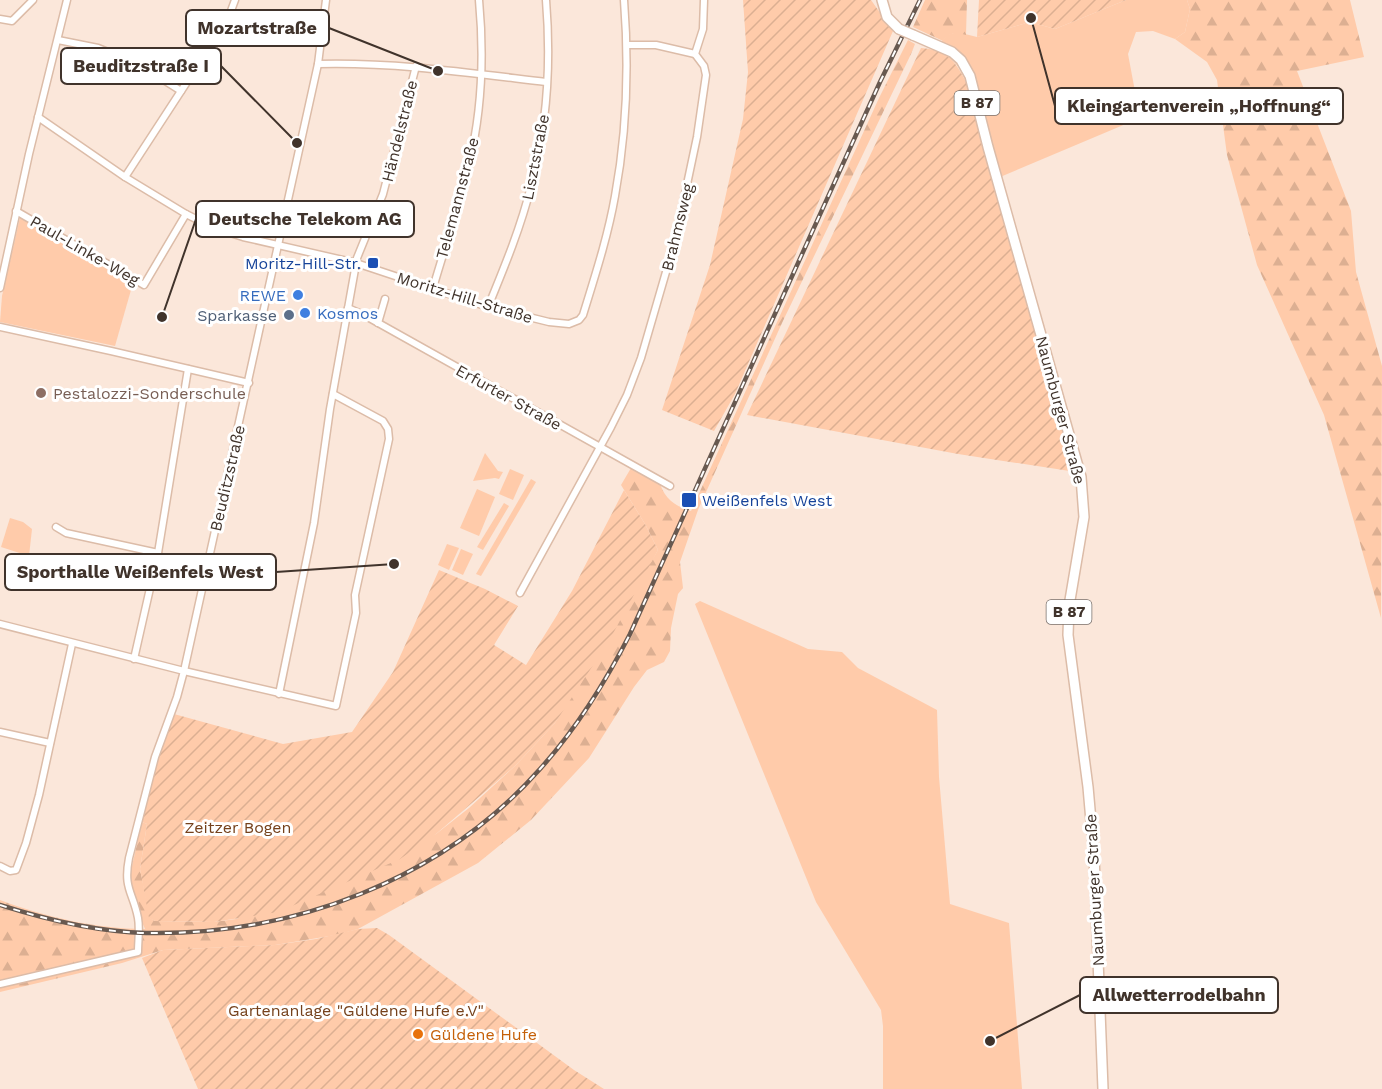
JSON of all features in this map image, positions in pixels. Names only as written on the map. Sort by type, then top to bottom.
[{"type":"main road","name":"Naumburger Straße","points":[[882,0],[887,17],[899,29],[952,52],[961,60],[970,76],[1081,477],[1084,517],[1069,606],[1068,635],[1086,768],[1094,855],[1103,1089]]},
{"type":"street","points":[[0,19],[12,21],[33,0]]},
{"type":"street","points":[[0,288],[16,211],[67,0]]},
{"type":"street","points":[[125,177],[228,18],[236,0]]},
{"type":"street","name":"Beuditzstraße","points":[[0,984],[138,952],[138,919],[128,889],[126,874],[155,757],[184,671],[280,245],[318,64],[326,0]]},
{"type":"street","name":"Telemannstraße","points":[[433,288],[469,164],[479,107],[480,0]]},
{"type":"street","name":"Lisztstraße","points":[[488,306],[520,223],[542,135],[546,82],[546,0]]},
{"type":"street","name":"Moritz-Hill-Straße","points":[[38,117],[125,177],[214,228],[356,263],[488,306],[563,324],[575,322],[583,315],[603,248],[615,196],[623,132],[628,45],[624,0]]},
{"type":"street","points":[[628,45],[656,45],[695,54],[703,28],[704,0]]},
{"type":"street","points":[[58,40],[98,48],[140,65],[182,91]]},
{"type":"street","name":"Brahmsweg","points":[[520,593],[626,398],[641,358],[675,242],[704,100],[705,70],[695,54]]},
{"type":"street","points":[[318,64],[416,66],[546,82]]},
{"type":"street","name":"Händelstraße","points":[[279,694],[314,523],[333,394],[358,253],[383,194],[416,66]]},
{"type":"street","name":"Paul-Linke-Weg","points":[[16,211],[144,285],[186,214]]},
{"type":"street","points":[[378,323],[385,299]]},
{"type":"street","name":"Erfurter Straße","points":[[348,308],[670,486]]},
{"type":"street","points":[[0,327],[249,383]]},
{"type":"street","points":[[134,659],[158,553],[188,369]]},
{"type":"street","points":[[0,624],[72,644],[336,706],[354,626],[355,595],[389,439],[388,429],[383,421],[333,394]]},
{"type":"street","points":[[56,528],[66,533],[158,553]]},
{"type":"street","points":[[0,866],[10,871],[16,870],[26,843],[72,644]]},
{"type":"street","points":[[0,732],[50,743]]},
{"type":"green space","points":[[743,0],[871,0],[893,31],[735,394],[714,431],[662,410],[710,265],[743,119],[748,72]]},
{"type":"green space","points":[[925,0],[967,0],[966,35],[953,34],[943,41],[913,27]]},
{"type":"green space","points":[[979,0],[1126,0],[1055,29],[1030,22],[977,37]]},
{"type":"green space","points":[[1126,0],[1187,0],[1190,9],[1185,32],[1175,39],[1153,31],[1136,32],[1128,54],[1140,118],[993,180],[968,86],[959,67],[936,49],[947,35],[957,32],[977,37],[1030,22],[1055,29]]},
{"type":"green space","points":[[1187,0],[1350,0],[1364,57],[1297,71],[1351,211],[1356,272],[1382,366],[1381,618],[1324,415],[1257,265],[1227,155],[1217,80],[1207,62],[1175,39],[1185,32],[1190,9]]},
{"type":"green space","points":[[908,40],[915,44],[911,54],[782,323],[698,510],[680,562],[683,588],[678,594],[671,628],[670,651],[664,662],[647,670],[589,758],[531,820],[478,863],[358,929],[275,945],[163,950],[122,963],[0,992],[0,900],[71,921],[108,927],[145,929],[139,915],[130,875],[142,822],[147,824],[140,869],[150,918],[155,921],[214,922],[236,919],[436,834],[469,808],[516,765],[555,723],[658,550],[621,485],[631,468],[660,484],[672,502],[691,511],[879,98]]},
{"type":"green space","points":[[921,48],[938,51],[950,59],[960,70],[968,86],[1076,472],[958,454],[747,415]]},
{"type":"green space","points":[[21,213],[133,283],[115,346],[0,322],[2,296]]},
{"type":"green space","points":[[485,453],[498,471],[503,472],[499,479],[473,481]]},
{"type":"green space","points":[[510,469],[524,475],[513,500],[499,494]]},
{"type":"green space","points":[[531,479],[536,482],[481,576],[476,574]]},
{"type":"green space","points":[[477,489],[495,497],[479,536],[460,528]]},
{"type":"green space","name":"Zeitzer Bogen","points":[[624,490],[658,550],[609,641],[555,723],[516,765],[436,834],[400,859],[278,912],[214,922],[155,921],[149,918],[140,869],[147,824],[142,822],[162,743],[174,714],[283,744],[352,732],[393,672],[439,570],[518,606],[494,645],[526,665],[572,591]]},
{"type":"green space","points":[[504,503],[509,506],[483,550],[477,547]]},
{"type":"green space","points":[[10,518],[23,522],[32,529],[29,556],[1,547]]},
{"type":"green space","points":[[447,544],[459,548],[449,570],[438,565]]},
{"type":"green space","points":[[461,549],[473,554],[463,575],[452,570]]},
{"type":"green space","points":[[700,601],[808,649],[842,652],[858,668],[937,710],[939,777],[950,904],[1009,923],[1022,1089],[883,1089],[881,1010],[816,902],[695,604]]},
{"type":"green space","name":"Gartenanlage \"Güldene Hufe e.V\"","points":[[377,928],[574,1070],[604,1089],[198,1089],[142,958],[163,950],[275,945],[316,939],[358,929]]},
{"type":"railway","points":[[0,905],[72,924],[127,932],[201,931],[255,924],[309,912],[361,894],[411,870],[458,842],[501,808],[540,769],[566,738],[611,670],[630,634],[880,82],[920,0]]},
{"type":"place","name":"Kleingartenverein „Hoffnung“","points":[[1031,18]]},
{"type":"place","name":"Mozartstraße","points":[[438,71]]},
{"type":"place","name":"Beuditzstraße I","points":[[297,143]]},
{"type":"place","name":"Moritz-Hill-Str.","points":[[373,263]]},
{"type":"place","name":"REWE","points":[[298,295]]},
{"type":"place","name":"Kosmos","points":[[305,313]]},
{"type":"place","name":"Sparkasse","points":[[289,315]]},
{"type":"place","name":"Deutsche Telekom AG","points":[[162,317]]},
{"type":"place","name":"Pestalozzi-Sonderschule","points":[[41,393]]},
{"type":"place","name":"Weißenfels West","points":[[689,500]]},
{"type":"place","name":"Sporthalle Weißenfels West","points":[[394,564]]},
{"type":"place","name":"Güldene Hufe","points":[[418,1034]]},
{"type":"place","name":"Allwetterrodelbahn","points":[[990,1041]]}]
